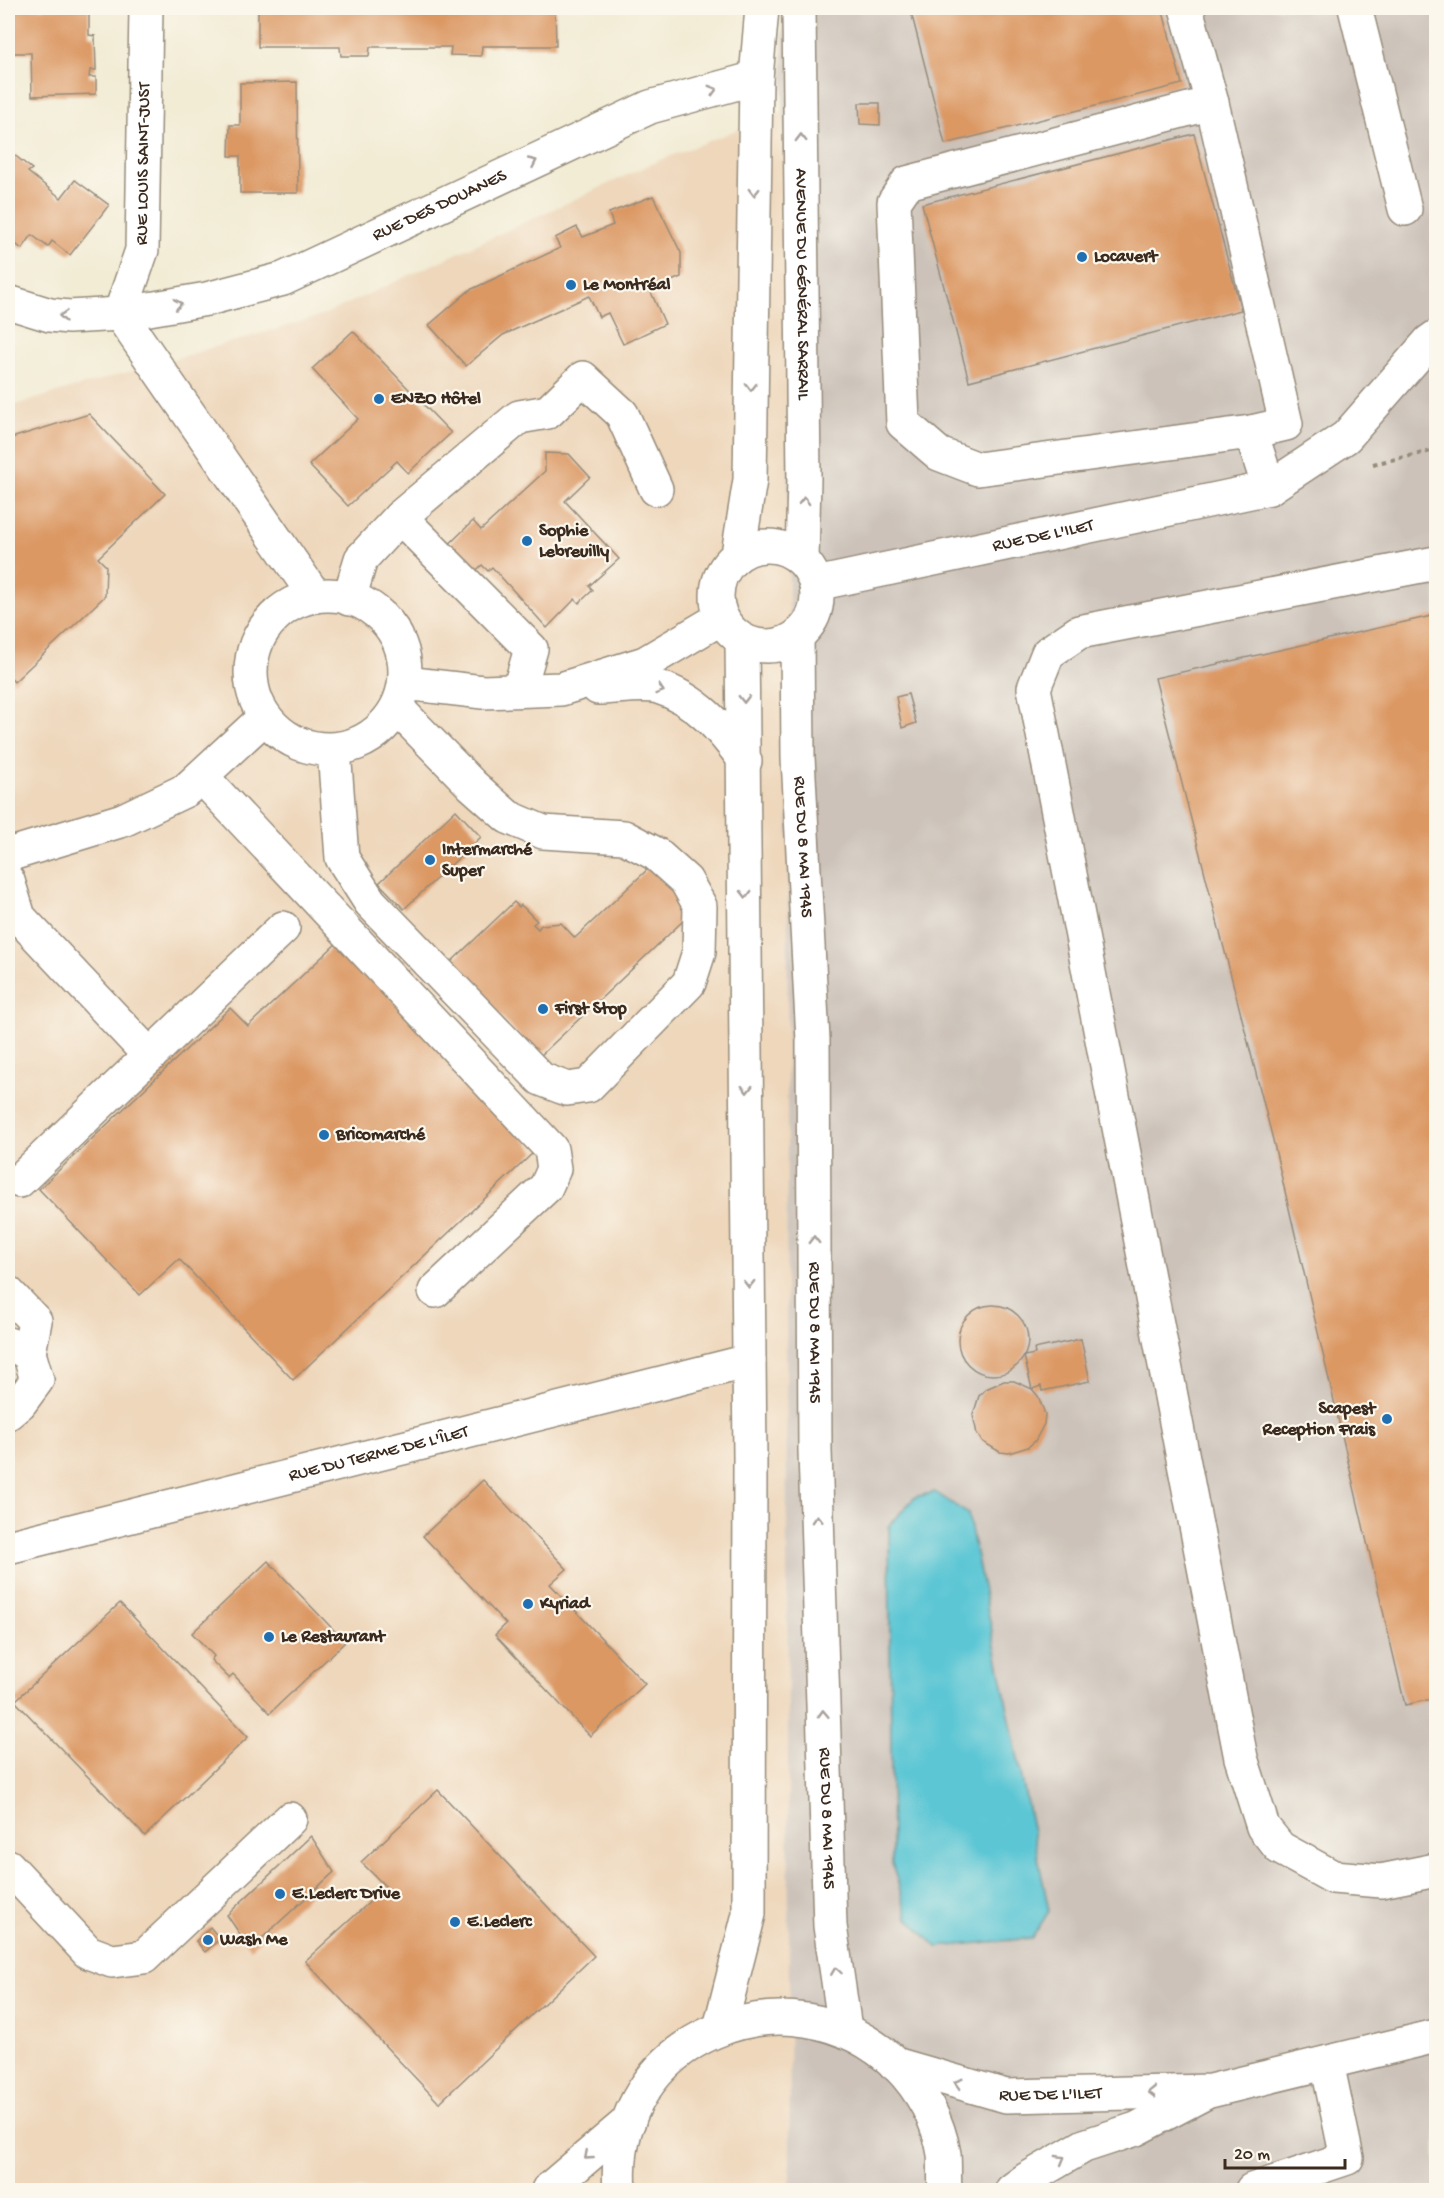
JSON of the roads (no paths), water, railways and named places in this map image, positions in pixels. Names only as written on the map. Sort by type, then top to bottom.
[{"type":"street","name":"RUE LOUIS SAINT-JUST","points":[[120,314],[142,250],[146,8]]},
{"type":"street","points":[[738,554],[750,480],[756,78],[762,8]]},
{"type":"street","name":"AVENUE DU GÉNÉRAL SARRAIL","points":[[800,8],[804,479],[809,572]]},
{"type":"street","points":[[1186,8],[1212,103],[1286,424],[1251,432],[978,469],[939,454],[903,423],[894,202],[907,183],[1212,103]]},
{"type":"street","points":[[1355,8],[1405,209]]},
{"type":"street","name":"RUE DES DOUANES","points":[[8,302],[50,315],[69,317],[120,314],[207,299],[283,279],[650,107],[756,78]]},
{"type":"street","points":[[120,314],[315,596]]},
{"type":"street","points":[[1251,432],[1269,488],[1346,437],[1429,342],[1437,337]]},
{"type":"street","points":[[349,598],[361,559],[400,517],[519,417],[548,412],[583,378],[622,414],[656,489]]},
{"type":"street","name":"RUE DE L'ILET","points":[[809,572],[1269,488]]},
{"type":"street","points":[[400,517],[531,650],[519,690]]},
{"type":"street","points":[[561,689],[645,663],[732,629],[770,646],[784,644],[797,637],[808,626],[815,613],[818,599],[809,572],[788,550],[771,545],[754,547],[738,554],[728,564],[716,590],[732,629],[745,761],[749,1361],[749,1914],[720,2028]]},
{"type":"street","points":[[1437,563],[1079,632],[1048,653],[1034,688],[1241,1758],[1263,1827],[1280,1848],[1332,1878],[1381,1881],[1437,1870]]},
{"type":"street","points":[[315,596],[349,598],[362,602],[382,617],[397,636],[405,659],[401,695],[381,729],[359,743],[334,750],[308,747],[284,736],[265,717],[254,694],[251,668],[257,643],[270,621],[290,605],[315,596]]},
{"type":"street","name":"RUE DU 8 MAI 1945","points":[[797,637],[798,759],[813,1040],[815,1451],[830,1926],[844,2029]]},
{"type":"street","points":[[401,695],[657,687],[696,706],[723,730],[745,761]]},
{"type":"street","points":[[334,750],[342,858],[370,902],[542,1079],[567,1089],[588,1086],[688,983],[699,952],[700,906],[686,881],[656,854],[624,837],[543,832],[508,817],[472,785],[401,695]]},
{"type":"street","points":[[8,855],[123,820],[186,790],[265,717]]},
{"type":"street","points":[[202,777],[551,1149],[554,1169],[546,1187],[435,1291]]},
{"type":"street","points":[[8,881],[19,916],[150,1056]]},
{"type":"street","points":[[19,1181],[283,928]]},
{"type":"street","points":[[8,1293],[35,1321],[18,1349],[37,1380],[20,1403],[8,1413]]},
{"type":"street","name":"RUE DU TERME DE L'ÎLET","points":[[8,1548],[749,1361]]},
{"type":"street","points":[[8,1866],[88,1952],[112,1961],[144,1957],[290,1819]]},
{"type":"street","points":[[620,2190],[618,2169],[629,2121],[650,2082],[681,2051],[720,2028],[760,2018],[803,2018],[844,2029],[880,2049],[910,2078],[932,2113],[944,2153],[945,2190]]},
{"type":"street","name":"RUE DE L'ILET","points":[[895,2064],[1006,2096],[1210,2091],[1437,2036]]},
{"type":"street","points":[[1252,2190],[1347,2158],[1327,2063]]},
{"type":"street","name":"RUE DE L'ILET","points":[[1012,2190],[1084,2146],[1136,2128],[1210,2091]]},
{"type":"street","points":[[548,2190],[629,2121]]},
{"type":"water","points":[[935,1492],[968,1514],[1049,1911],[1032,1938],[937,1947],[908,1918],[892,1863],[889,1525],[915,1497]]},
{"type":"place","name":"Locavert","points":[[1082,257]]},
{"type":"place","name":"Le Montréal","points":[[571,285]]},
{"type":"place","name":"ENZO Hôtel","points":[[379,399]]},
{"type":"place","name":"Sophie Lebreuilly","points":[[527,541]]},
{"type":"place","name":"Intermarché Super","points":[[430,860]]},
{"type":"place","name":"First Stop","points":[[543,1009]]},
{"type":"place","name":"Bricomarché","points":[[324,1135]]},
{"type":"place","name":"Scapest Reception Frais","points":[[1387,1419]]},
{"type":"place","name":"Kyriad","points":[[528,1604]]},
{"type":"place","name":"Le Restaurant","points":[[269,1637]]},
{"type":"place","name":"E.Leclerc Drive","points":[[280,1894]]},
{"type":"place","name":"E.Leclerc","points":[[455,1922]]},
{"type":"place","name":"Wash Me","points":[[208,1940]]}]
